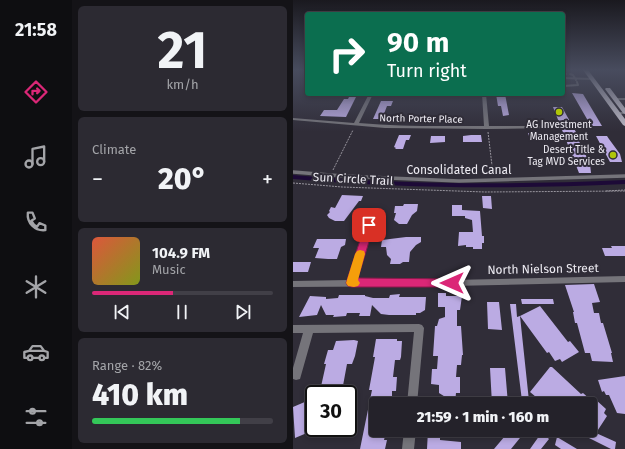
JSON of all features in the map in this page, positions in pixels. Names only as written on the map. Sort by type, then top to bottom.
[{"type":"main road","points":[[601,91],[625,124]]},
{"type":"main road","points":[[609,91],[625,112]]},
{"type":"street","points":[[356,124],[370,96]]},
{"type":"street","points":[[484,96],[487,128]]},
{"type":"street","name":"North Porter Place","points":[[293,119],[426,128],[550,127]]},
{"type":"street","points":[[352,283],[369,225]]},
{"type":"street","name":"North Nielson Street","points":[[293,284],[445,283],[625,279]]},
{"type":"street","points":[[293,329],[419,328],[413,397]]},
{"type":"street","points":[[296,375],[309,329]]},
{"type":"street","points":[[408,449],[409,437]]},
{"type":"lane","points":[[615,99],[625,99]]},
{"type":"lane","points":[[617,113],[625,112]]},
{"type":"lane","name":"Consolidated Canal","points":[[293,172],[459,181],[625,176]]},
{"type":"path","points":[[329,175],[356,124]]},
{"type":"path","points":[[487,128],[493,177]]},
{"type":"path","name":"Sun Circle Trail","points":[[293,183],[342,187],[485,192],[625,191]]},
{"type":"building","points":[[572,93],[583,94],[602,126],[591,126]]},
{"type":"building","points":[[496,96],[505,96],[509,115],[503,116],[501,106],[498,106]]},
{"type":"building","points":[[349,97],[356,97],[346,117],[320,116],[324,110],[337,110],[344,99],[348,99]]},
{"type":"building","points":[[381,101],[393,101],[391,106],[387,106],[382,119],[373,119]]},
{"type":"building","points":[[553,107],[562,107],[577,134],[590,164],[591,173],[579,173]]},
{"type":"building","points":[[528,133],[547,133],[550,140],[537,140],[536,138],[530,139]]},
{"type":"building","points":[[399,135],[411,135],[409,140],[406,140],[403,149],[395,149],[396,148],[394,147]]},
{"type":"building","points":[[481,135],[482,142],[463,142],[463,136]]},
{"type":"building","points":[[431,136],[445,136],[445,142],[430,143]]},
{"type":"building","points":[[596,136],[607,136],[620,154],[622,162],[610,162]]},
{"type":"building","points":[[342,195],[363,196],[361,201],[359,201],[344,221],[335,221],[327,215],[330,212],[331,207],[335,208]]},
{"type":"building","points":[[482,196],[491,196],[492,209],[483,208]]},
{"type":"building","points":[[404,204],[418,204],[417,211],[412,215],[407,224],[399,224],[394,220],[396,213],[394,213],[395,206],[403,206]]},
{"type":"building","points":[[452,205],[462,205],[462,210],[480,211],[482,236],[484,236],[482,249],[473,249],[473,247],[466,247],[466,245],[458,246],[459,232],[473,232],[472,220],[465,218],[465,216],[452,216]]},
{"type":"building","points":[[421,237],[421,242],[410,252],[409,262],[390,264],[391,259],[387,255],[386,247],[381,247],[382,240]]},
{"type":"building","points":[[317,239],[346,239],[345,245],[341,247],[337,259],[328,259],[315,258],[319,248],[313,248]]},
{"type":"building","points":[[611,246],[625,246],[625,256],[605,256],[602,248],[612,248]]},
{"type":"building","points":[[293,262],[311,262],[308,272],[293,272]]},
{"type":"building","points":[[594,284],[600,302],[592,303],[594,313],[599,313],[601,323],[603,323],[612,353],[613,362],[592,361],[590,353],[585,353],[565,285]]},
{"type":"building","points":[[438,293],[446,293],[446,296],[462,296],[460,310],[457,310],[457,326],[461,326],[463,355],[461,365],[457,365],[456,377],[460,377],[460,393],[456,393],[456,397],[445,397],[439,393],[439,385],[431,384],[432,369],[437,369],[438,356],[433,356],[435,326],[437,326],[439,319],[445,317],[445,307],[438,307]]},
{"type":"building","points":[[400,294],[399,297],[426,297],[425,310],[420,313],[416,313],[416,315],[389,315],[381,314],[372,305],[370,316],[359,316],[360,313],[347,313],[346,316],[333,317],[334,315],[326,315],[321,305],[317,315],[299,317],[310,296],[326,297],[326,299],[338,298],[339,295],[365,295],[373,298],[389,298],[390,295]]},
{"type":"building","points":[[521,299],[553,299],[554,304],[522,304]]},
{"type":"building","points":[[487,302],[499,302],[502,330],[488,329]]},
{"type":"building","points":[[510,304],[516,304],[517,317],[520,316],[529,397],[522,397]]},
{"type":"building","points":[[540,306],[568,342],[570,341],[579,352],[562,362],[560,359],[555,361],[549,352],[547,353],[520,316]]},
{"type":"building","points":[[376,339],[397,339],[397,341],[402,341],[400,360],[395,360],[393,377],[397,377],[396,391],[392,391],[392,397],[371,397],[372,390],[369,390],[375,357],[373,357]]},
{"type":"building","points":[[336,341],[358,341],[355,356],[352,364],[347,364],[343,385],[321,385],[326,364],[324,364],[328,350],[333,350]]},
{"type":"building","points":[[550,367],[552,367],[581,394],[583,393],[587,397],[536,397],[530,392]]},
{"type":"building","points":[[490,368],[505,368],[507,397],[492,397]]},
{"type":"building","points":[[625,376],[625,414],[617,413],[609,395],[606,395],[604,391],[602,392],[598,380]]},
{"type":"building","points":[[597,401],[606,409],[604,413],[607,416],[597,431]]},
{"type":"building","points":[[305,402],[305,434],[295,438],[293,407]]},
{"type":"building","points":[[369,405],[369,437],[385,437],[384,440],[387,440],[385,449],[360,449]]},
{"type":"building","points":[[597,433],[616,442],[615,449],[611,449],[589,438],[597,437]]},
{"type":"building","points":[[428,437],[440,437],[440,440],[461,442],[461,449],[427,449]]},
{"type":"building","points":[[504,437],[521,437],[511,449],[494,449]]},
{"type":"building","points":[[538,437],[547,437],[549,439],[541,449],[530,449]]},
{"type":"building","points":[[557,437],[577,449],[561,449],[555,445]]},
{"type":"waterway","points":[[293,177],[415,185],[464,186],[625,182]]},
{"type":"slow traffic","points":[[354,283],[352,283],[360,254]]},
{"type":"place","name":"AG Investment Management","points":[[559,112]]},
{"type":"place","name":"Desert Title & Tag MVD Services","points":[[613,155]]},
{"type":"route","points":[[369,225],[352,283],[452,283]]}]
